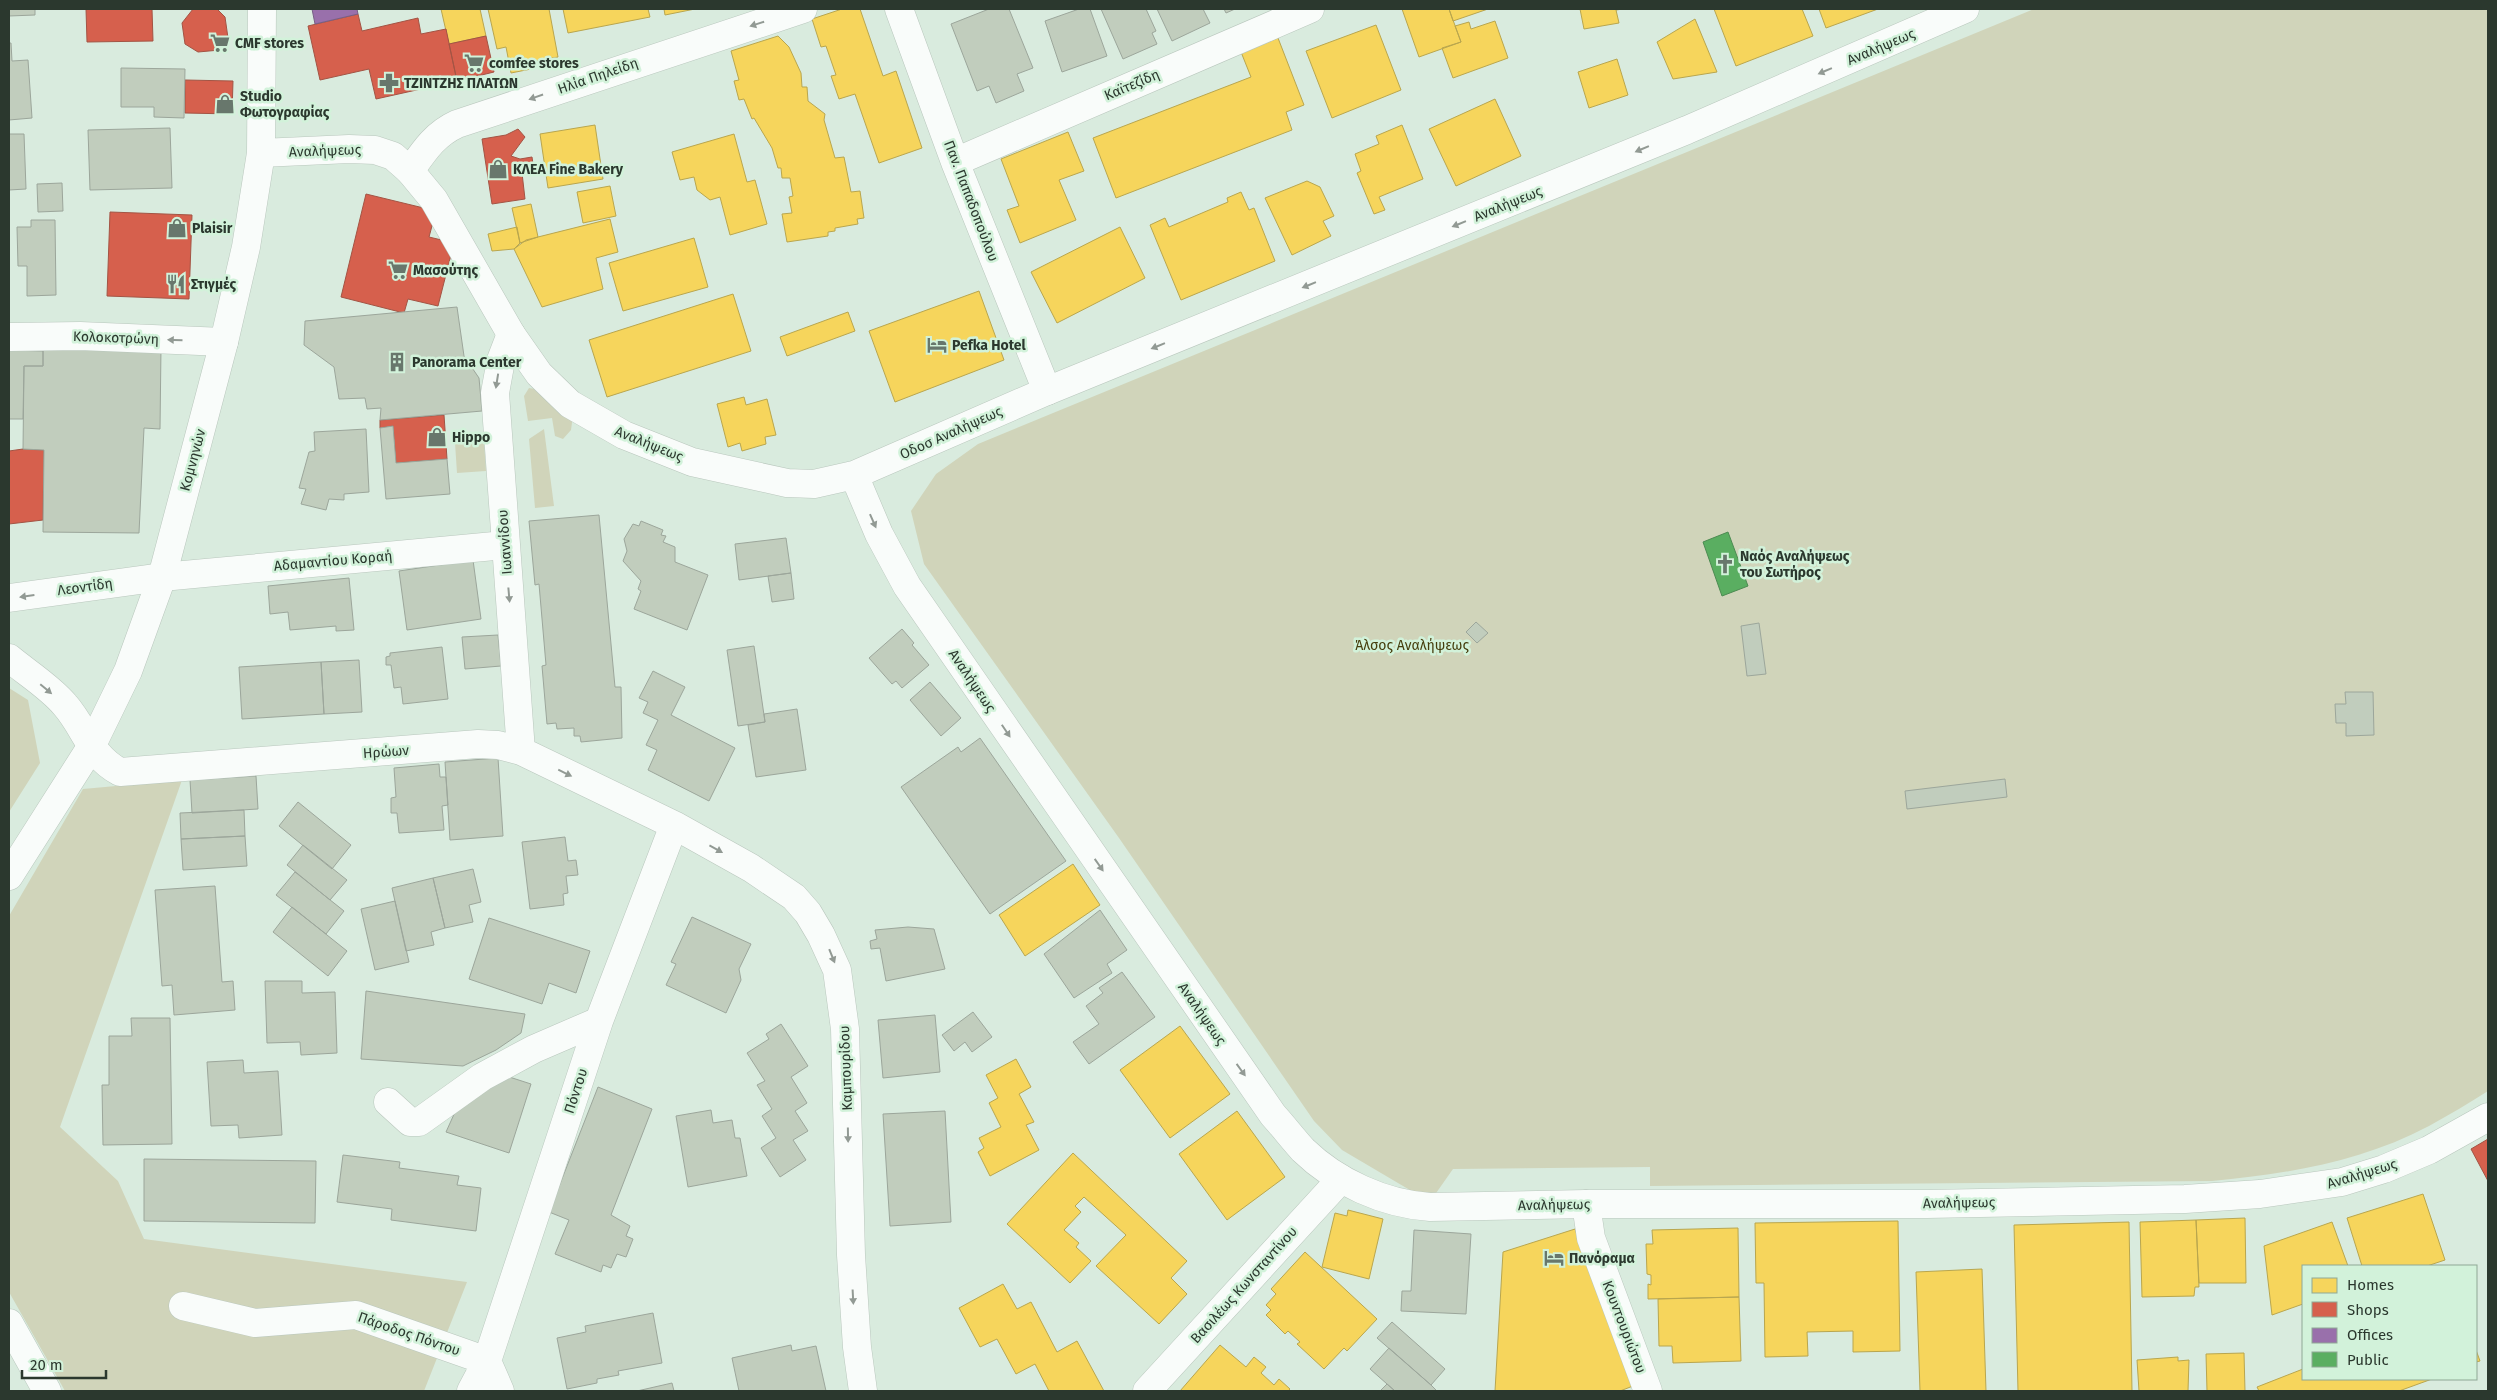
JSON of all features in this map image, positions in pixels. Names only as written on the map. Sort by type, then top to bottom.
[{"type":"street","name":"Κομνηνών","points":[[9,876],[91,747],[128,671],[162,577],[224,342],[246,247],[261,153],[262,9]]},
{"type":"street","name":"Ηλία Πηλείδη","points":[[410,171],[432,140],[457,124],[804,9]]},
{"type":"street","name":"Παν. Παπαδοπούλου","points":[[899,9],[955,162],[1047,391]]},
{"type":"street","name":"Καϊτεζίδη","points":[[955,162],[1310,9]]},
{"type":"street","name":"Αναλήψεως","points":[[1047,391],[1583,174],[1896,41],[1965,9]]},
{"type":"street","name":"Αναλήψεως","points":[[261,153],[349,149],[375,150],[393,156],[410,171],[442,211],[511,334],[539,374],[560,396],[603,425],[646,444],[705,466],[787,483],[814,484],[854,475],[879,534],[902,577],[1024,757],[1273,1115],[1303,1149],[1342,1179],[1388,1200],[1418,1206],[1927,1204],[2185,1199],[2260,1194],[2342,1182],[2384,1169],[2429,1150],[2488,1117]]},
{"type":"street","name":"Ιωαννίδου","points":[[511,334],[502,360],[495,393],[521,752]]},
{"type":"street","name":"Κολοκοτρώνη","points":[[9,337],[80,336],[224,342]]},
{"type":"street","name":"Οδοσ Αναλήψεως","points":[[854,475],[1047,391]]},
{"type":"street","name":"Αδαμαντίου Κοραή","points":[[162,577],[505,546]]},
{"type":"street","name":"Λεοντίδη","points":[[9,598],[162,577]]},
{"type":"street","name":"Ηρώων","points":[[9,658],[65,705],[91,747],[105,764],[120,772],[478,744],[498,745],[521,752],[674,825]]},
{"type":"street","name":"Πόντου","points":[[471,1391],[487,1361],[599,1021],[674,825]]},
{"type":"street","name":"Καμπουρίδου","points":[[674,825],[751,868],[794,897],[811,918],[832,957],[839,980],[845,1029],[851,1255],[857,1347],[863,1391]]},
{"type":"street","points":[[388,1102],[410,1122],[419,1122],[482,1077],[534,1049],[599,1021]]},
{"type":"street","name":"Βασιλέως Κωνσταντίνου","points":[[1147,1391],[1342,1179]]},
{"type":"street","name":"Κουντουριώτου","points":[[1586,1204],[1591,1238],[1648,1391]]},
{"type":"street","name":"Πάροδος Πόντου","points":[[183,1306],[255,1323],[356,1315],[487,1361]]},
{"type":"street","points":[[9,1323],[47,1391]]},
{"type":"street","points":[[487,1361],[500,1391]]},
{"type":"green space","name":"Άλσος Αναλήψεως","points":[[2034,9],[2488,9],[2488,1091],[2429,1126],[2377,1149],[2296,1170],[2212,1181],[1650,1186],[1650,1167],[1453,1169],[1434,1196],[1420,1196],[1342,1150],[1314,1121],[1119,838],[924,564],[911,511],[936,474],[978,444]]},
{"type":"green space","points":[[529,388],[541,390],[573,415],[571,430],[563,439],[555,436],[552,418],[528,421],[524,396]]},
{"type":"green space","points":[[544,429],[554,506],[535,508],[529,439]]},
{"type":"green space","points":[[484,441],[486,471],[457,473],[455,443]]},
{"type":"green space","points":[[9,688],[28,700],[40,763],[9,812]]},
{"type":"green space","points":[[182,780],[60,1127],[118,1181],[144,1239],[467,1282],[424,1391],[65,1391],[9,1292],[9,916],[83,789]]},
{"type":"building: Homes","points":[[441,9],[480,9],[486,36],[449,44]]},
{"type":"building: Homes","points":[[488,9],[549,9],[558,57],[531,62],[531,69],[511,73],[506,47],[497,49]]},
{"type":"building: Homes","points":[[563,9],[648,9],[650,17],[568,33]]},
{"type":"building: Homes","points":[[664,9],[695,9],[665,15]]},
{"type":"building: Homes","points":[[842,9],[860,9],[883,76],[896,71],[922,148],[879,163],[855,94],[839,99],[831,76],[836,75],[826,46],[821,47],[812,19]]},
{"type":"building: Homes","points":[[1402,9],[1449,9],[1461,42],[1419,57]]},
{"type":"building: Homes","points":[[1449,9],[1488,9],[1453,21]]},
{"type":"building: Homes","points":[[1580,9],[1623,9],[1616,10],[1619,23],[1584,29]]},
{"type":"building: Homes","points":[[1714,9],[1802,9],[1813,36],[1736,66]]},
{"type":"building: Homes","points":[[1819,9],[1878,9],[1826,28]]},
{"type":"building: Homes","points":[[1695,19],[1717,72],[1673,79],[1657,42]]},
{"type":"building: Homes","points":[[1495,21],[1508,58],[1453,78],[1442,48],[1461,42],[1455,26],[1469,22],[1471,29]]},
{"type":"building: Homes","points":[[1376,25],[1401,90],[1332,118],[1306,51]]},
{"type":"building: Homes","points":[[778,36],[789,47],[801,73],[802,87],[807,87],[808,101],[825,114],[824,120],[835,158],[844,157],[851,192],[860,191],[864,218],[857,219],[858,224],[835,228],[835,231],[828,232],[828,236],[787,242],[782,214],[792,213],[789,197],[793,196],[790,178],[782,178],[781,168],[778,168],[772,148],[754,118],[752,119],[744,99],[739,100],[734,81],[739,80],[731,51]]},
{"type":"building: Homes","points":[[1278,38],[1304,105],[1286,112],[1292,130],[1116,198],[1093,138],[1251,77],[1241,52]]},
{"type":"building: Homes","points":[[1617,59],[1628,95],[1589,108],[1578,72]]},
{"type":"building: Homes","points":[[1495,99],[1521,156],[1456,186],[1429,129]]},
{"type":"building: Homes","points":[[595,125],[603,179],[548,188],[540,134]]},
{"type":"building: Homes","points":[[1402,125],[1423,179],[1379,197],[1385,210],[1374,214],[1357,173],[1361,171],[1355,154],[1379,144],[1376,136]]},
{"type":"building: Homes","points":[[1068,132],[1084,171],[1059,180],[1076,220],[1020,243],[1007,210],[1019,206],[1001,159]]},
{"type":"building: Homes","points":[[734,134],[747,182],[755,180],[767,224],[730,235],[720,197],[710,200],[697,190],[694,177],[680,180],[672,152]]},
{"type":"building: Homes","points":[[1307,181],[1320,187],[1334,216],[1323,221],[1331,236],[1292,255],[1265,198]]},
{"type":"building: Homes","points":[[610,186],[616,216],[583,223],[577,192]]},
{"type":"building: Homes","points":[[1241,192],[1249,210],[1254,208],[1275,261],[1181,300],[1150,225],[1165,218],[1169,227],[1228,202],[1227,198]]},
{"type":"building: Homes","points":[[531,204],[538,237],[520,243],[512,208]]},
{"type":"building: Homes","points":[[610,219],[618,252],[596,258],[603,289],[542,307],[514,249],[526,240]]},
{"type":"building: Homes","points":[[517,227],[520,243],[514,249],[492,251],[488,234]]},
{"type":"building: Homes","points":[[1120,227],[1145,278],[1057,323],[1031,272]]},
{"type":"building: Homes","points":[[694,238],[708,287],[623,311],[609,263]]},
{"type":"building: Homes","name":"Pefka Hotel","points":[[979,291],[1004,360],[895,402],[869,331]]},
{"type":"building: Homes","points":[[733,294],[751,351],[607,397],[589,340]]},
{"type":"building: Homes","points":[[848,312],[855,331],[787,356],[780,337]]},
{"type":"building: Homes","points":[[744,397],[746,405],[767,399],[776,435],[765,437],[766,444],[742,451],[740,443],[728,447],[717,404]]},
{"type":"building: Homes","points":[[1073,864],[1100,905],[1025,956],[999,915]]},
{"type":"building: Homes","points":[[1180,1026],[1230,1094],[1170,1138],[1120,1070]]},
{"type":"building: Homes","points":[[1016,1059],[1031,1087],[1019,1094],[1034,1122],[1026,1125],[1039,1150],[990,1176],[978,1152],[984,1148],[979,1138],[1001,1127],[989,1103],[998,1098],[986,1075]]},
{"type":"building: Homes","points":[[1237,1111],[1285,1177],[1227,1220],[1179,1154]]},
{"type":"building: Homes","points":[[1073,1153],[1187,1261],[1171,1278],[1187,1294],[1159,1324],[1096,1266],[1126,1235],[1084,1197],[1075,1206],[1081,1212],[1064,1230],[1079,1243],[1076,1247],[1091,1261],[1070,1283],[1007,1224]]},
{"type":"building: Homes","points":[[2423,1194],[2445,1260],[2430,1265],[2362,1265],[2347,1218]]},
{"type":"building: Homes","points":[[1348,1210],[1383,1219],[1369,1279],[1322,1267],[1335,1213],[1347,1216]]},
{"type":"building: Homes","points":[[2245,1218],[2246,1283],[2199,1283],[2196,1220]]},
{"type":"building: Homes","points":[[2196,1220],[2199,1287],[2195,1287],[2194,1296],[2142,1297],[2140,1222]]},
{"type":"building: Homes","points":[[1898,1221],[1900,1351],[1853,1352],[1853,1331],[1807,1332],[1808,1356],[1765,1357],[1764,1283],[1756,1283],[1755,1223]]},
{"type":"building: Homes","points":[[2129,1222],[2132,1391],[2018,1391],[2014,1225]]},
{"type":"building: Homes","points":[[2332,1222],[2348,1265],[2302,1265],[2302,1304],[2272,1315],[2264,1246]]},
{"type":"building: Homes","points":[[1738,1228],[1739,1297],[1648,1299],[1648,1284],[1651,1285],[1651,1275],[1647,1274],[1646,1244],[1653,1244],[1652,1230]]},
{"type":"building: Homes","points":[[1575,1229],[1633,1386],[1620,1391],[1495,1391],[1503,1252]]},
{"type":"building: Homes","points":[[1305,1252],[1377,1319],[1347,1351],[1344,1348],[1324,1369],[1297,1344],[1300,1342],[1288,1331],[1285,1334],[1266,1315],[1271,1310],[1266,1305],[1276,1294],[1271,1289]]},
{"type":"building: Homes","points":[[1982,1269],[1986,1391],[1920,1391],[1916,1272]]},
{"type":"building: Homes","points":[[1003,1284],[1017,1309],[1031,1302],[1057,1352],[1077,1341],[1104,1391],[1049,1391],[1035,1364],[1016,1374],[997,1339],[980,1347],[959,1308]]},
{"type":"building: Homes","points":[[1739,1297],[1741,1361],[1673,1363],[1672,1346],[1659,1346],[1658,1299]]},
{"type":"building: Homes","points":[[1220,1345],[1246,1367],[1254,1357],[1266,1367],[1261,1373],[1274,1385],[1279,1379],[1290,1389],[1288,1391],[1180,1391]]},
{"type":"building: Homes","points":[[2244,1353],[2245,1391],[2207,1391],[2206,1354]]},
{"type":"building: Homes","points":[[2178,1357],[2178,1361],[2189,1360],[2188,1391],[2139,1391],[2137,1360]]},
{"type":"building: Homes","points":[[2302,1369],[2302,1380],[2429,1380],[2399,1391],[2259,1391],[2257,1387]]},
{"type":"building: Shops","points":[[86,9],[152,9],[153,41],[87,42]]},
{"type":"building: Shops","points":[[193,9],[217,9],[225,17],[228,38],[220,50],[198,52],[185,44],[182,23]]},
{"type":"building: Shops","points":[[358,14],[362,31],[418,18],[421,34],[446,29],[457,81],[376,99],[369,69],[320,80],[308,26]]},
{"type":"building: Shops","points":[[486,36],[494,72],[457,81],[449,44]]},
{"type":"building: Shops","points":[[185,80],[233,81],[232,114],[185,113]]},
{"type":"building: Shops","points":[[518,129],[525,137],[511,156],[520,159],[532,157],[534,171],[522,173],[525,199],[492,204],[482,139],[506,135]]},
{"type":"building: Shops","name":"Μασούτης","points":[[366,194],[436,211],[429,237],[454,243],[438,306],[408,299],[404,313],[341,297]]},
{"type":"building: Shops","points":[[110,212],[192,215],[189,299],[107,296]]},
{"type":"building: Shops","points":[[444,415],[447,459],[396,463],[393,426],[380,428],[380,420]]},
{"type":"building: Shops","points":[[23,449],[44,450],[43,520],[9,524],[9,451]]},
{"type":"building: Shops","points":[[2488,1139],[2488,1181],[2471,1149]]},
{"type":"building: Offices","points":[[312,9],[357,9],[358,14],[315,24]]},
{"type":"building: Public","name":"Ναός Αναλήψεως του Σωτήρος","points":[[1728,532],[1748,586],[1722,596],[1703,542]]},
{"type":"building: Other","points":[[9,9],[35,9],[35,15],[9,16]]},
{"type":"building: Other","points":[[989,9],[1009,9],[1033,68],[1017,74],[1024,91],[996,103],[989,86],[977,91],[951,24]]},
{"type":"building: Other","points":[[1079,9],[1090,9],[1107,56],[1062,72],[1045,21]]},
{"type":"building: Other","points":[[1101,9],[1146,9],[1156,31],[1152,33],[1157,44],[1123,59]]},
{"type":"building: Other","points":[[1157,9],[1203,9],[1210,23],[1172,41]]},
{"type":"building: Other","points":[[1224,9],[1235,9],[1226,13]]},
{"type":"building: Other","points":[[9,43],[11,43],[12,61],[28,60],[32,118],[9,120]]},
{"type":"building: Other","points":[[121,68],[185,69],[184,118],[154,117],[154,107],[121,107]]},
{"type":"building: Other","points":[[170,128],[172,188],[90,190],[88,130]]},
{"type":"building: Other","points":[[9,134],[24,134],[26,189],[9,190]]},
{"type":"building: Other","points":[[62,183],[63,211],[38,212],[37,184]]},
{"type":"building: Other","points":[[31,220],[55,220],[56,295],[27,296],[27,266],[18,266],[17,227],[31,227]]},
{"type":"building: Other","name":"Panorama Center","points":[[457,307],[464,356],[479,378],[482,411],[380,420],[381,408],[367,409],[365,398],[339,399],[334,367],[304,345],[305,321]]},
{"type":"building: Other","points":[[43,345],[161,347],[160,429],[144,428],[139,533],[43,532],[44,450],[23,449],[24,366],[43,366]]},
{"type":"building: Other","points":[[9,350],[43,351],[43,366],[24,366],[23,419],[9,419]]},
{"type":"building: Other","points":[[393,426],[396,463],[447,459],[450,494],[386,499],[380,428]]},
{"type":"building: Other","points":[[366,429],[369,492],[344,494],[344,500],[329,499],[326,510],[301,504],[306,489],[299,488],[309,452],[315,451],[314,432]]},
{"type":"building: Other","points":[[599,515],[615,687],[621,687],[622,738],[581,742],[580,736],[574,736],[574,728],[557,729],[556,723],[547,724],[542,666],[546,665],[539,584],[535,585],[529,521]]},
{"type":"building: Other","points":[[641,521],[663,530],[661,535],[666,536],[663,542],[675,547],[675,562],[708,575],[687,630],[634,609],[641,591],[638,589],[641,581],[623,561],[627,551],[624,539],[633,524],[639,526]]},
{"type":"building: Other","points":[[786,538],[791,573],[739,580],[735,544]]},
{"type":"building: Other","points":[[473,560],[481,619],[407,630],[399,571]]},
{"type":"building: Other","points":[[791,573],[794,599],[772,602],[768,576]]},
{"type":"building: Other","points":[[349,578],[354,630],[336,631],[336,626],[290,630],[288,612],[270,614],[268,586]]},
{"type":"building: Other","points":[[1476,622],[1488,633],[1477,643],[1466,632]]},
{"type":"building: Other","points":[[1759,623],[1766,674],[1747,676],[1741,626]]},
{"type":"building: Other","points":[[902,629],[914,643],[912,645],[929,665],[902,688],[896,681],[892,684],[869,658]]},
{"type":"building: Other","points":[[498,635],[501,666],[465,669],[462,637]]},
{"type":"building: Other","points":[[754,646],[765,722],[738,726],[727,650]]},
{"type":"building: Other","points":[[442,647],[448,699],[403,704],[401,687],[394,688],[391,665],[386,665],[386,657],[390,656],[390,653]]},
{"type":"building: Other","points":[[359,660],[362,712],[324,714],[321,662]]},
{"type":"building: Other","points":[[321,662],[324,714],[242,719],[239,667]]},
{"type":"building: Other","points":[[653,671],[685,687],[671,715],[735,748],[709,801],[648,770],[657,750],[646,745],[658,720],[643,713],[648,702],[639,698]]},
{"type":"building: Other","points":[[930,682],[961,718],[941,736],[910,700]]},
{"type":"building: Other","points":[[2345,692],[2373,692],[2374,735],[2346,736],[2346,723],[2336,723],[2335,704],[2346,704]]},
{"type":"building: Other","points":[[797,709],[806,770],[756,777],[748,725],[765,722],[764,714]]},
{"type":"building: Other","points":[[980,738],[1066,861],[990,914],[901,787],[958,747],[961,752]]},
{"type":"building: Other","points":[[498,758],[503,836],[450,840],[445,762]]},
{"type":"building: Other","points":[[439,764],[440,777],[446,777],[448,805],[442,806],[444,830],[399,833],[397,813],[391,813],[391,798],[396,797],[394,768]]},
{"type":"building: Other","points":[[256,776],[258,809],[192,813],[190,780]]},
{"type":"building: Other","points":[[2005,779],[2007,797],[1907,809],[1905,791]]},
{"type":"building: Other","points":[[298,802],[351,845],[332,869],[279,826]]},
{"type":"building: Other","points":[[244,810],[245,836],[181,839],[180,813]]},
{"type":"building: Other","points":[[245,836],[247,866],[183,870],[181,839]]},
{"type":"building: Other","points":[[565,837],[568,861],[576,860],[578,875],[566,876],[568,893],[563,894],[564,905],[530,909],[522,842]]},
{"type":"building: Other","points":[[303,845],[347,880],[330,900],[287,865]]},
{"type":"building: Other","points":[[473,869],[481,902],[469,905],[473,922],[445,928],[433,878]]},
{"type":"building: Other","points":[[295,872],[344,911],[326,934],[276,895]]},
{"type":"building: Other","points":[[433,878],[445,928],[431,932],[434,945],[406,951],[392,888]]},
{"type":"building: Other","points":[[215,886],[222,982],[233,981],[235,1010],[174,1015],[172,985],[162,986],[155,890]]},
{"type":"building: Other","points":[[395,901],[409,962],[375,970],[361,909]]},
{"type":"building: Other","points":[[292,907],[347,951],[328,976],[273,932]]},
{"type":"building: Other","points":[[1100,910],[1127,950],[1107,964],[1112,973],[1074,998],[1044,954]]},
{"type":"building: Other","points":[[692,917],[751,944],[739,969],[741,980],[726,1013],[666,985],[676,964],[671,962]]},
{"type":"building: Other","points":[[489,918],[590,951],[576,993],[549,983],[542,1004],[469,979]]},
{"type":"building: Other","points":[[908,927],[934,929],[945,969],[886,981],[880,948],[871,949],[870,941],[877,939],[875,930]]},
{"type":"building: Other","points":[[1122,972],[1155,1017],[1089,1064],[1073,1042],[1099,1024],[1086,1006],[1103,993],[1099,988]]},
{"type":"building: Other","points":[[265,981],[302,981],[302,993],[335,992],[337,1053],[301,1055],[300,1042],[267,1043]]},
{"type":"building: Other","points":[[366,991],[525,1014],[521,1033],[496,1050],[463,1066],[361,1059]]},
{"type":"building: Other","points":[[973,1012],[992,1037],[972,1052],[965,1042],[954,1051],[942,1035]]},
{"type":"building: Other","points":[[935,1015],[940,1072],[883,1078],[878,1020]]},
{"type":"building: Other","points":[[131,1018],[170,1018],[172,1144],[103,1145],[102,1085],[109,1085],[109,1036],[132,1036]]},
{"type":"building: Other","points":[[781,1024],[808,1066],[791,1077],[807,1103],[795,1111],[808,1131],[793,1140],[806,1160],[780,1177],[761,1148],[776,1138],[762,1116],[772,1109],[757,1085],[765,1081],[747,1053],[769,1039],[766,1034]]},
{"type":"building: Other","points":[[243,1060],[244,1073],[278,1071],[282,1135],[239,1138],[238,1125],[211,1126],[207,1062]]},
{"type":"building: Other","points":[[500,1074],[531,1084],[509,1153],[446,1132],[460,1101]]},
{"type":"building: Other","points":[[598,1087],[652,1109],[611,1215],[630,1226],[626,1236],[633,1239],[626,1257],[617,1254],[611,1268],[603,1265],[601,1272],[555,1254],[569,1220],[549,1212]]},
{"type":"building: Other","points":[[711,1110],[713,1123],[732,1120],[735,1138],[740,1138],[747,1176],[688,1187],[676,1116]]},
{"type":"building: Other","points":[[945,1111],[951,1222],[890,1226],[883,1114]]},
{"type":"building: Other","points":[[343,1155],[400,1162],[399,1168],[459,1176],[457,1185],[481,1188],[476,1231],[391,1220],[392,1209],[337,1202]]},
{"type":"building: Other","points":[[144,1159],[316,1161],[315,1223],[144,1221]]},
{"type":"building: Other","points":[[1414,1230],[1471,1234],[1466,1314],[1401,1311],[1402,1291],[1411,1291]]},
{"type":"building: Other","points":[[653,1313],[662,1363],[618,1371],[619,1375],[597,1379],[597,1383],[567,1389],[557,1338],[586,1332],[585,1326]]},
{"type":"building: Other","points":[[1392,1322],[1445,1369],[1431,1385],[1377,1338]]},
{"type":"building: Other","points":[[791,1345],[792,1351],[816,1346],[826,1391],[739,1391],[732,1358]]},
{"type":"building: Other","points":[[1389,1348],[1437,1391],[1395,1391],[1370,1369]]},
{"type":"building: Other","points":[[672,1383],[674,1391],[637,1391]]},
{"type":"building: Other","points":[[1387,1384],[1395,1391],[1380,1391]]},
{"type":"place","name":"CMF stores","points":[[220,43]]},
{"type":"place","name":"comfee stores","points":[[474,63]]},
{"type":"place","name":"ΤΖΙΝΤΖΗΣ ΠΛΑΤΩΝ","points":[[389,83]]},
{"type":"place","name":"Studio Φωτογραφίας","points":[[225,104]]},
{"type":"place","name":"ΚΛΕΑ Fine Bakery","points":[[498,169]]},
{"type":"place","name":"Plaisir","points":[[177,228]]},
{"type":"place","name":"Μασούτης","points":[[398,270]]},
{"type":"place","name":"Στιγμές","points":[[176,284]]},
{"type":"place","name":"Pefka Hotel","points":[[937,345]]},
{"type":"place","name":"Panorama Center","points":[[397,362]]},
{"type":"place","name":"Hippo","points":[[437,437]]},
{"type":"place","name":"Ναός Αναλήψεως του Σωτήρος","points":[[1725,564]]},
{"type":"place","name":"Πανόραμα","points":[[1554,1258]]}]
